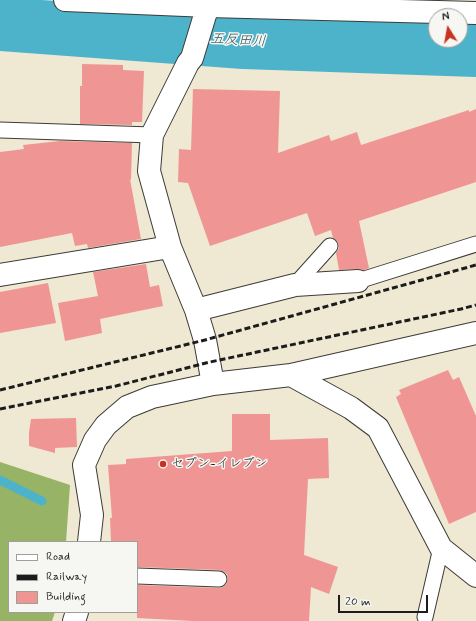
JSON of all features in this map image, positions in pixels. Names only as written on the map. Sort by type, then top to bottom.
[{"type":"street","points":[[66,0],[208,7],[476,13]]},
{"type":"street","points":[[208,7],[192,58],[188,63],[152,135],[149,171],[170,247],[196,310],[205,340],[213,384]]},
{"type":"street","points":[[0,275],[170,247]]},
{"type":"street","points":[[196,310],[295,285],[358,281]]},
{"type":"street","points":[[89,541],[92,515],[84,465],[94,440],[106,425],[127,407],[152,397],[213,384],[291,375],[476,333]]},
{"type":"street","points":[[291,375],[351,408],[378,428],[441,548],[476,576]]},
{"type":"lane","points":[[0,130],[152,135]]},
{"type":"lane","points":[[358,281],[476,244]]},
{"type":"lane","points":[[295,285],[330,246]]},
{"type":"lane","points":[[425,617],[441,548]]},
{"type":"lane","points":[[138,576],[218,579]]},
{"type":"green space","points":[[0,462],[70,485],[66,541],[8,541],[8,613],[55,613],[52,621],[0,621]]},
{"type":"building","points":[[82,64],[123,65],[123,70],[144,71],[142,122],[132,122],[132,125],[80,124],[80,86],[82,86]]},
{"type":"building","points":[[193,89],[280,91],[278,153],[329,135],[331,141],[357,132],[361,145],[476,109],[476,182],[359,221],[369,268],[364,270],[339,270],[336,253],[339,248],[338,243],[333,238],[331,230],[315,236],[307,213],[210,246],[188,183],[178,182],[179,149],[191,150]]},
{"type":"building","points":[[60,141],[132,143],[131,180],[130,179],[141,239],[88,248],[87,244],[75,246],[72,233],[0,247],[0,152],[24,149],[23,145]]},
{"type":"building","points":[[146,264],[150,287],[159,285],[163,306],[100,319],[102,333],[65,341],[58,303],[98,296],[93,272]]},
{"type":"building","points":[[48,283],[56,323],[0,333],[0,292]]},
{"type":"building","points":[[448,370],[453,380],[459,377],[476,416],[476,512],[449,524],[396,397],[401,394],[399,390]]},
{"type":"building","points":[[232,414],[270,414],[270,440],[328,438],[329,478],[308,479],[304,555],[338,567],[329,594],[311,587],[309,621],[193,621],[137,618],[138,585],[219,588],[226,584],[228,579],[227,574],[219,570],[138,567],[138,541],[111,541],[110,518],[112,518],[108,465],[126,464],[126,459],[232,451]]},
{"type":"building","points":[[76,418],[77,447],[55,448],[55,453],[29,446],[31,419]]},
{"type":"waterway","name":"五反田川","points":[[0,24],[244,42],[476,50]]},
{"type":"waterway","points":[[0,480],[42,501]]},
{"type":"railway","points":[[0,390],[205,340],[476,265]]},
{"type":"railway","points":[[0,409],[116,386],[210,362],[476,305]]},
{"type":"place","name":"セブン-イレブン","points":[[163,464]]}]
